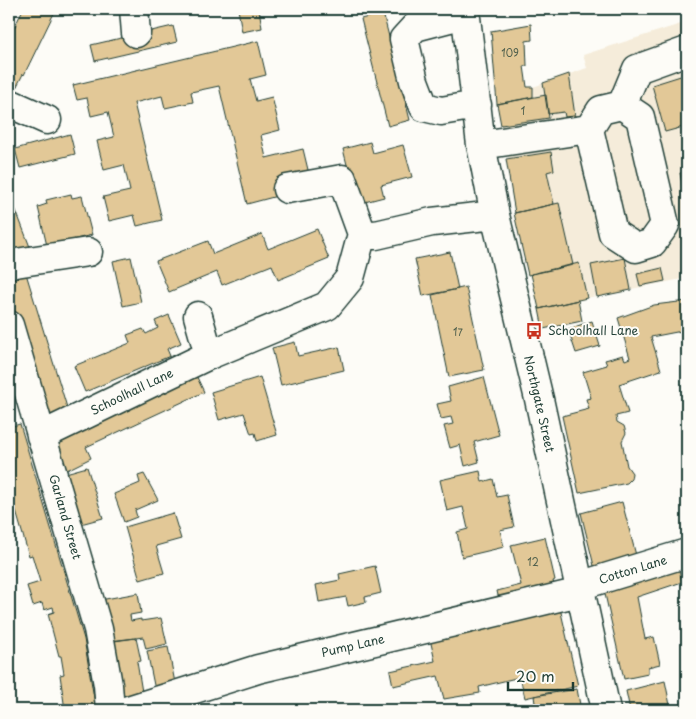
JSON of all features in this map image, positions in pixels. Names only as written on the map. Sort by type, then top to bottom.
[{"type":"street","name":"Northgate Street","points":[[465,11],[481,145],[495,215],[539,398],[606,710]]},
{"type":"street","points":[[465,11],[415,27],[404,39],[414,81],[424,108],[441,111],[477,105]]},
{"type":"street","points":[[622,105],[637,69],[687,51]]},
{"type":"street","points":[[9,103],[47,120]]},
{"type":"street","points":[[622,105],[640,117],[665,225],[652,243],[636,248],[613,233],[589,129],[601,110],[622,105]]},
{"type":"street","points":[[481,145],[589,129]]},
{"type":"street","points":[[287,189],[342,178],[362,234],[376,235],[432,222],[495,215]]},
{"type":"street","name":"Schoolhall Lane","points":[[41,436],[209,355],[327,306],[350,278],[362,234]]},
{"type":"street","points":[[9,264],[88,252]]},
{"type":"street","points":[[198,316],[209,355]]},
{"type":"street","name":"Garland Street","points":[[9,325],[98,629],[108,685],[110,710]]},
{"type":"street","name":"Cotton Lane","points":[[580,589],[681,555]]},
{"type":"street","name":"Pump Lane","points":[[128,710],[258,669],[580,589]]},
{"type":"shaded area","points":[[687,22],[687,278],[541,307],[497,104],[533,97],[533,87],[587,68],[583,55]]},
{"type":"building","points":[[23,9],[56,9],[13,94],[9,92],[9,39]]},
{"type":"building","points":[[238,9],[259,9],[262,28],[242,32]]},
{"type":"building","points":[[383,13],[410,120],[388,126],[361,19]]},
{"type":"building","points":[[531,24],[532,40],[526,41],[527,66],[524,66],[527,87],[533,87],[533,97],[497,104],[491,31]]},
{"type":"building","points":[[173,26],[177,42],[95,61],[91,45]]},
{"type":"building","points":[[258,41],[266,75],[250,79],[256,101],[272,97],[280,130],[261,135],[266,158],[303,149],[309,174],[281,195],[247,204],[219,86],[191,92],[193,102],[165,108],[162,96],[134,103],[162,220],[137,226],[134,215],[109,221],[103,197],[130,191],[124,165],[104,170],[97,141],[114,137],[108,112],[91,116],[87,98],[77,100],[73,85]]},
{"type":"building","points":[[569,74],[575,116],[565,117],[564,112],[548,114],[543,83]]},
{"type":"building","points":[[687,74],[687,126],[665,132],[652,85]]},
{"type":"building","points":[[546,95],[549,118],[501,125],[497,104]]},
{"type":"building","points":[[70,134],[75,154],[20,168],[15,149]]},
{"type":"building","points":[[370,142],[373,153],[403,145],[412,177],[381,185],[384,197],[357,204],[343,149]]},
{"type":"building","points":[[551,152],[554,170],[547,172],[554,204],[515,213],[506,159]]},
{"type":"building","points":[[687,172],[687,212],[680,173]]},
{"type":"building","points":[[9,189],[30,247],[9,254]]},
{"type":"building","points":[[71,194],[72,198],[82,196],[92,235],[47,246],[38,207],[47,204],[46,200]]},
{"type":"building","points":[[559,203],[573,265],[528,275],[514,213]]},
{"type":"building","points":[[317,229],[329,259],[278,280],[272,265],[222,285],[217,272],[169,292],[156,261],[208,241],[213,254],[262,234],[268,249]]},
{"type":"building","points":[[450,252],[458,289],[423,296],[415,259]]},
{"type":"building","points":[[131,257],[141,302],[123,306],[113,261]]},
{"type":"building","points":[[625,258],[631,290],[597,297],[591,265]]},
{"type":"building","points":[[579,263],[587,298],[539,309],[531,274]]},
{"type":"building","points":[[24,267],[69,414],[43,422],[9,311],[9,272]]},
{"type":"building","points":[[662,268],[665,281],[640,286],[637,274]]},
{"type":"building","points":[[466,287],[484,370],[449,377],[432,295]]},
{"type":"building","points":[[578,300],[582,321],[543,329],[539,309]]},
{"type":"building","points":[[687,301],[687,330],[651,337],[661,370],[619,384],[628,413],[616,416],[617,422],[624,426],[626,433],[622,441],[627,466],[632,473],[631,479],[627,483],[579,493],[562,416],[589,409],[586,399],[591,398],[583,372],[607,365],[605,360],[623,355],[625,360],[630,358],[618,318],[654,305]]},
{"type":"building","points":[[169,315],[181,343],[167,349],[170,356],[85,392],[74,366],[130,343],[127,335],[143,329],[146,334],[158,328],[155,321]]},
{"type":"building","points":[[592,321],[600,346],[576,353],[568,329]]},
{"type":"building","points":[[295,342],[298,356],[339,347],[344,370],[281,385],[272,348]]},
{"type":"building","points":[[194,371],[204,392],[86,447],[91,458],[65,471],[49,438]]},
{"type":"building","points":[[260,377],[277,435],[257,441],[255,433],[251,434],[244,413],[219,420],[211,392]]},
{"type":"building","points":[[484,377],[499,435],[474,442],[479,462],[465,466],[460,445],[450,448],[444,426],[453,424],[451,417],[441,419],[437,404],[451,401],[448,387]]},
{"type":"building","points":[[20,424],[84,639],[96,710],[65,710],[60,675],[64,674],[61,656],[59,656],[48,614],[54,612],[53,607],[44,610],[42,603],[33,606],[27,586],[40,582],[32,555],[29,556],[11,494],[9,495],[9,427]]},
{"type":"building","points":[[87,467],[103,518],[77,525],[62,474]]},
{"type":"building","points":[[480,471],[482,482],[493,479],[497,497],[507,495],[514,527],[500,530],[504,547],[462,557],[457,532],[468,529],[463,507],[447,511],[440,480]]},
{"type":"building","points":[[144,474],[158,500],[135,510],[137,517],[124,522],[114,494],[140,483],[138,476]]},
{"type":"building","points":[[622,502],[638,563],[596,574],[581,513]]},
{"type":"building","points":[[173,513],[181,539],[156,546],[164,573],[140,580],[125,527]]},
{"type":"building","points":[[545,537],[556,592],[500,604],[497,591],[521,585],[511,545]]},
{"type":"building","points":[[678,565],[682,582],[637,597],[645,639],[654,637],[660,664],[648,667],[648,674],[624,679],[603,585]]},
{"type":"building","points":[[375,566],[381,593],[365,597],[366,602],[348,606],[346,597],[319,602],[316,585],[340,580],[339,574]]},
{"type":"building","points":[[138,593],[141,613],[130,615],[131,621],[161,618],[167,644],[146,649],[143,637],[107,642],[100,600]]},
{"type":"building","points":[[560,608],[578,686],[525,698],[520,677],[479,687],[480,693],[444,699],[438,676],[393,686],[390,671],[435,661],[430,639]]},
{"type":"building","points":[[136,638],[141,661],[137,662],[142,692],[122,698],[109,641]]},
{"type":"building","points":[[168,647],[176,688],[156,695],[147,651]]},
{"type":"building","points":[[665,681],[671,710],[630,710],[626,691]]},
{"type":"building","points":[[577,689],[581,710],[536,710],[534,696]]},
{"type":"building","points":[[192,702],[194,710],[163,710]]},
{"type":"place","name":"Schoolhall Lane","points":[[534,331]]}]
